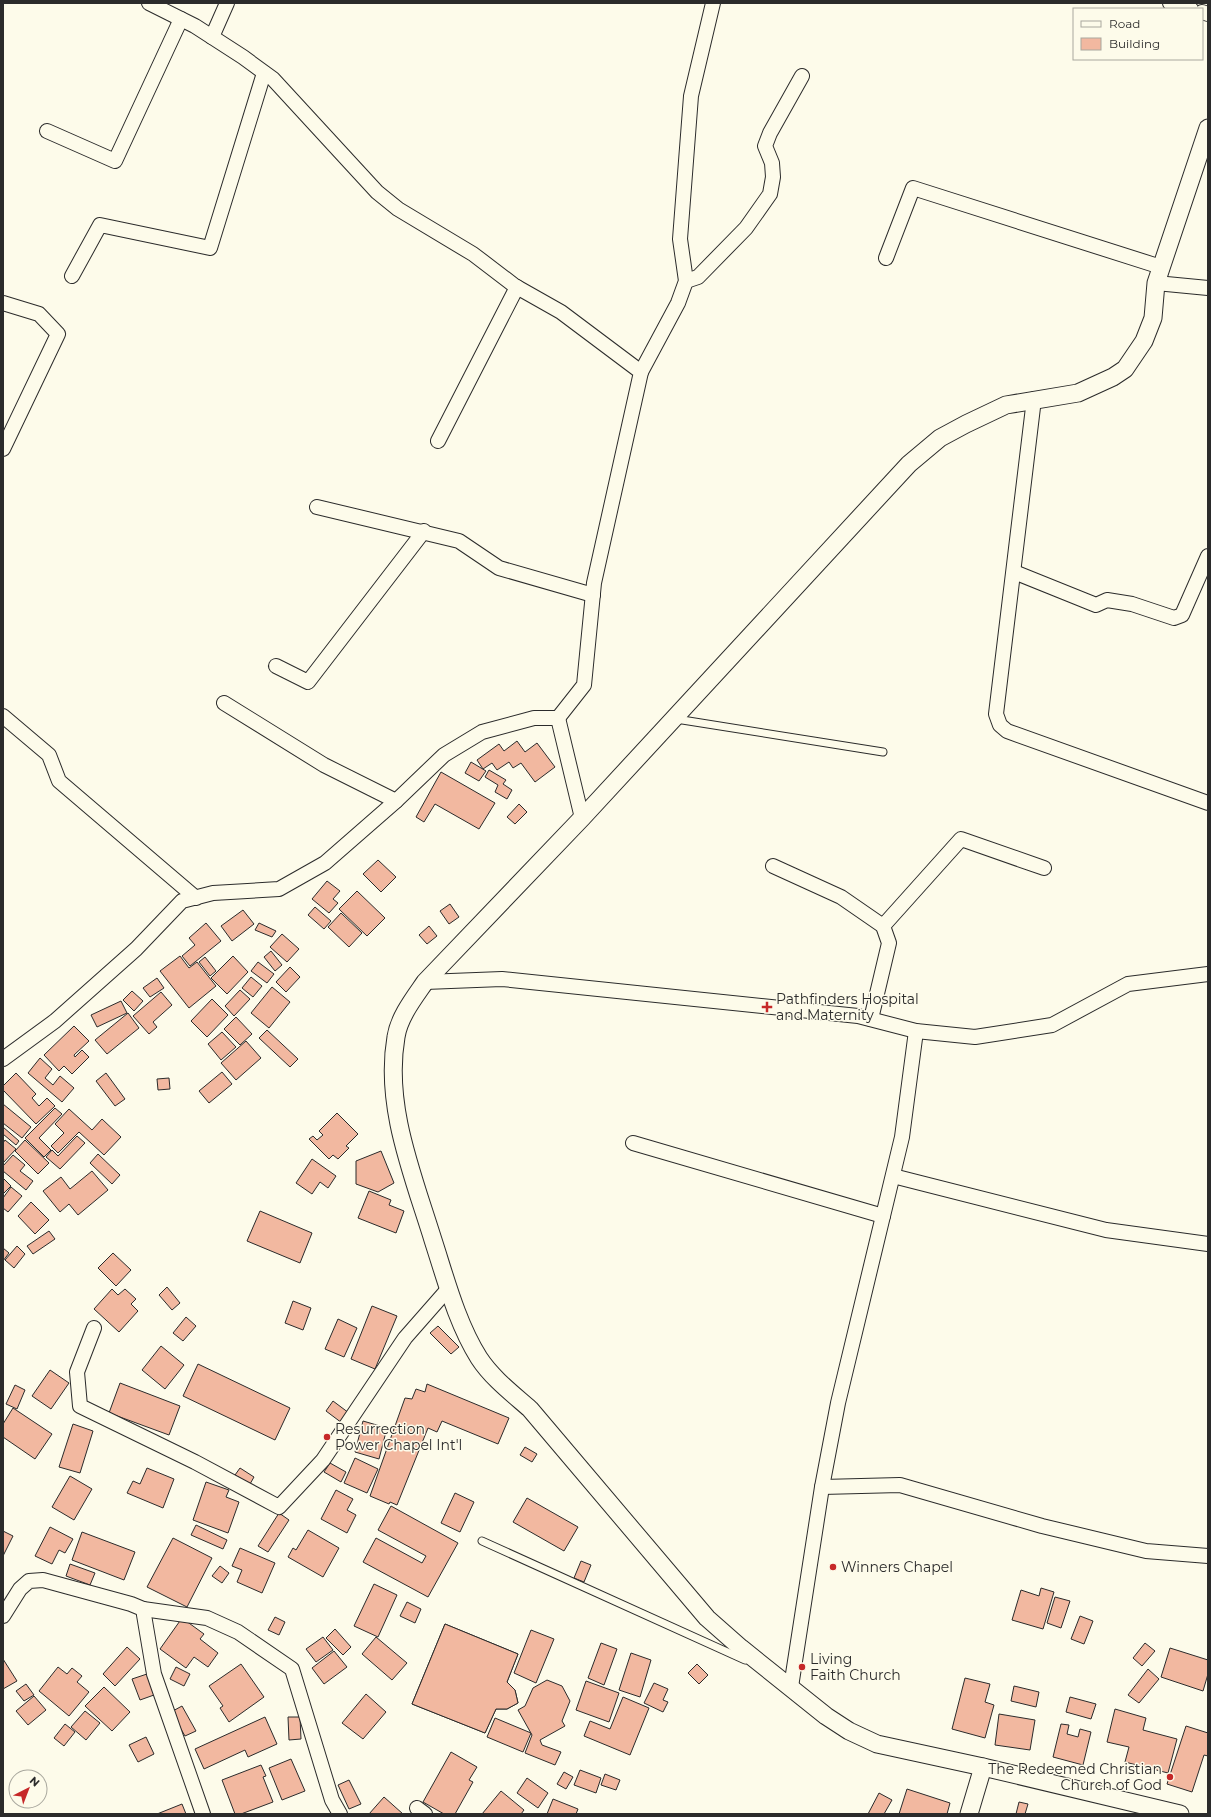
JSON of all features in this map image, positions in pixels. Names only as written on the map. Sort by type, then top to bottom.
[{"type":"street","points":[[149,3],[212,37],[273,79],[377,192],[398,209],[473,254],[517,288],[561,312],[642,372]]},
{"type":"street","points":[[212,37],[227,3]]},
{"type":"street","points":[[558,718],[584,685],[594,583],[642,372],[678,303],[686,281],[680,239],[691,96],[713,3]]},
{"type":"street","points":[[1170,3],[1188,8]]},
{"type":"street","points":[[47,130],[115,161],[181,19]]},
{"type":"street","points":[[72,276],[100,225],[210,248],[264,73]]},
{"type":"street","points":[[686,281],[698,277],[746,228],[770,194],[773,177],[772,163],[765,146],[770,133],[802,76]]},
{"type":"street","points":[[1180,1814],[983,1767],[877,1744],[849,1731],[826,1716],[741,1648],[707,1618],[530,1409],[503,1384],[480,1358],[464,1329],[448,1289],[406,1155],[394,1091],[392,1064],[396,1035],[406,1010],[425,982],[582,818],[909,464],[940,438],[1006,405],[1078,393],[1113,378],[1125,369],[1144,341],[1153,318],[1156,284],[1208,128]]},
{"type":"street","points":[[886,258],[913,188],[1161,267]]},
{"type":"street","points":[[1156,284],[1208,288]]},
{"type":"street","points":[[438,441],[517,288]]},
{"type":"street","points":[[3,303],[39,314],[58,334],[3,449]]},
{"type":"street","points":[[1034,400],[996,714],[1000,726],[1007,731],[1208,803]]},
{"type":"street","points":[[317,507],[424,531],[459,541],[499,568],[593,595]]},
{"type":"street","points":[[276,666],[308,682],[424,531]]},
{"type":"street","points":[[1014,572],[1096,605],[1107,600],[1132,604],[1174,618],[1182,615],[1208,556]]},
{"type":"street","points":[[224,703],[324,765],[396,801]]},
{"type":"street","points":[[3,716],[49,755],[59,781],[196,898]]},
{"type":"street","points":[[3,1058],[55,1021],[136,949],[182,901],[213,893],[279,889],[325,863],[396,801],[444,755],[482,732],[534,718],[558,718]]},
{"type":"street","points":[[558,718],[582,818]]},
{"type":"street","points":[[883,926],[961,839],[1044,868]]},
{"type":"street","points":[[773,866],[841,896],[883,926],[890,943],[871,1020]]},
{"type":"street","points":[[425,982],[502,979],[858,1016],[916,1031],[975,1037],[1052,1026],[1128,984],[1208,974]]},
{"type":"street","points":[[791,1687],[822,1487],[838,1404],[902,1137],[916,1031]]},
{"type":"street","points":[[633,1143],[883,1216]]},
{"type":"street","points":[[892,1176],[1106,1230],[1208,1244]]},
{"type":"street","points":[[94,1328],[77,1372],[80,1406],[195,1462],[279,1508],[323,1460],[405,1338],[448,1289]]},
{"type":"street","points":[[822,1487],[900,1485],[1042,1526],[1146,1551],[1208,1556]]},
{"type":"street","points":[[3,1616],[20,1589],[29,1581],[43,1580],[131,1604],[143,1609],[207,1618],[238,1632],[292,1670],[332,1800],[340,1814]]},
{"type":"street","points":[[143,1609],[154,1674],[203,1814]]},
{"type":"street","points":[[969,1814],[983,1767]]},
{"type":"lane","points":[[672,719],[883,752]]},
{"type":"lane","points":[[482,1541],[771,1671]]},
{"type":"building","points":[[517,741],[525,752],[537,743],[555,767],[535,782],[521,763],[513,768],[509,762],[497,770],[492,763],[483,769],[477,760],[499,744],[504,751]]},
{"type":"building","points":[[471,762],[486,771],[479,781],[465,773]]},
{"type":"building","points":[[489,770],[506,780],[503,784],[512,790],[507,799],[495,792],[498,785],[485,777]]},
{"type":"building","points":[[441,772],[495,803],[479,829],[435,804],[424,822],[416,817]]},
{"type":"building","points":[[519,804],[527,812],[515,824],[507,817]]},
{"type":"building","points":[[378,860],[396,877],[381,892],[363,874]]},
{"type":"building","points":[[327,881],[340,891],[333,899],[338,903],[329,913],[312,899]]},
{"type":"building","points":[[357,891],[385,918],[367,936],[339,909]]},
{"type":"building","points":[[450,904],[459,917],[449,924],[440,911]]},
{"type":"building","points":[[315,907],[331,921],[324,929],[308,915]]},
{"type":"building","points":[[243,910],[254,924],[232,941],[221,926]]},
{"type":"building","points":[[341,913],[362,933],[349,947],[328,927]]},
{"type":"building","points":[[206,923],[221,941],[190,966],[182,956],[195,945],[189,938]]},
{"type":"building","points":[[259,923],[276,931],[272,937],[255,930]]},
{"type":"building","points":[[429,926],[437,936],[427,944],[419,935]]},
{"type":"building","points":[[282,934],[299,949],[287,962],[270,947]]},
{"type":"building","points":[[271,951],[282,965],[275,971],[264,957]]},
{"type":"building","points":[[180,956],[189,968],[197,962],[216,986],[189,1008],[160,971]]},
{"type":"building","points":[[233,956],[248,972],[227,994],[211,978]]},
{"type":"building","points":[[205,957],[216,971],[210,976],[199,962]]},
{"type":"building","points":[[258,962],[274,974],[267,983],[251,971]]},
{"type":"building","points":[[290,967],[300,977],[286,992],[276,982]]},
{"type":"building","points":[[251,977],[262,986],[253,997],[242,988]]},
{"type":"building","points":[[157,978],[164,988],[150,997],[143,988]]},
{"type":"building","points":[[272,987],[290,1002],[269,1028],[251,1013]]},
{"type":"building","points":[[240,990],[250,999],[234,1016],[225,1006]]},
{"type":"building","points":[[132,991],[143,1001],[134,1011],[123,1000]]},
{"type":"building","points":[[161,992],[172,1005],[153,1022],[157,1027],[149,1034],[133,1016]]},
{"type":"building","points":[[212,999],[228,1015],[207,1037],[191,1021]]},
{"type":"building","points":[[121,1001],[127,1013],[97,1027],[91,1015]]},
{"type":"building","points":[[128,1013],[139,1028],[107,1054],[95,1040]]},
{"type":"building","points":[[236,1017],[252,1034],[240,1045],[224,1029]]},
{"type":"building","points":[[74,1026],[89,1041],[74,1055],[75,1057],[82,1050],[89,1057],[72,1074],[64,1066],[59,1071],[44,1055]]},
{"type":"building","points":[[267,1030],[298,1059],[290,1067],[259,1038]]},
{"type":"building","points":[[222,1032],[236,1047],[221,1060],[208,1044]]},
{"type":"building","points":[[246,1041],[261,1058],[236,1080],[221,1063]]},
{"type":"building","points":[[40,1058],[52,1069],[45,1078],[53,1085],[60,1076],[74,1088],[62,1102],[28,1073]]},
{"type":"building","points":[[222,1072],[232,1084],[209,1103],[199,1091]]},
{"type":"building","points":[[16,1073],[36,1094],[32,1098],[39,1106],[47,1098],[55,1106],[36,1124],[3,1090],[3,1086]]},
{"type":"building","points":[[106,1073],[125,1099],[115,1106],[96,1081]]},
{"type":"building","points":[[169,1078],[170,1089],[158,1090],[157,1079]]},
{"type":"building","points":[[3,1104],[31,1127],[22,1138],[3,1123]]},
{"type":"building","points":[[55,1108],[62,1114],[39,1138],[51,1150],[44,1157],[25,1138]]},
{"type":"building","points":[[69,1109],[92,1130],[102,1119],[121,1137],[104,1155],[79,1132],[58,1153],[51,1146],[64,1133],[55,1124]]},
{"type":"building","points":[[337,1113],[358,1134],[346,1146],[349,1148],[338,1159],[333,1155],[329,1159],[309,1139],[313,1136],[317,1140],[323,1135],[319,1131]]},
{"type":"building","points":[[3,1127],[19,1141],[16,1145],[3,1134]]},
{"type":"building","points":[[77,1136],[85,1143],[60,1169],[46,1157],[52,1150],[58,1156]]},
{"type":"building","points":[[5,1140],[16,1149],[3,1163],[3,1143]]},
{"type":"building","points":[[25,1140],[49,1163],[38,1174],[15,1151]]},
{"type":"building","points":[[381,1151],[394,1183],[378,1192],[356,1184],[356,1161]]},
{"type":"building","points":[[98,1154],[120,1175],[112,1184],[90,1163]]},
{"type":"building","points":[[13,1155],[25,1165],[20,1171],[33,1181],[26,1190],[3,1171],[3,1166]]},
{"type":"building","points":[[312,1159],[336,1176],[328,1188],[320,1182],[312,1194],[296,1183]]},
{"type":"building","points":[[92,1171],[108,1190],[78,1215],[69,1204],[60,1212],[43,1191],[61,1177],[70,1189]]},
{"type":"building","points":[[3,1178],[11,1186],[4,1193],[3,1192]]},
{"type":"building","points":[[11,1187],[22,1196],[8,1212],[3,1208],[3,1198]]},
{"type":"building","points":[[369,1191],[391,1200],[389,1205],[404,1211],[396,1233],[358,1218]]},
{"type":"building","points":[[31,1202],[49,1220],[35,1234],[18,1216]]},
{"type":"building","points":[[260,1211],[312,1233],[300,1263],[247,1241]]},
{"type":"building","points":[[49,1231],[55,1239],[33,1254],[27,1246]]},
{"type":"building","points":[[17,1246],[25,1254],[14,1268],[5,1260]]},
{"type":"building","points":[[3,1248],[9,1253],[3,1261]]},
{"type":"building","points":[[113,1253],[131,1270],[116,1286],[98,1268]]},
{"type":"building","points":[[167,1287],[180,1303],[172,1310],[159,1295]]},
{"type":"building","points":[[112,1289],[118,1295],[125,1289],[136,1299],[131,1304],[138,1311],[119,1332],[94,1309]]},
{"type":"building","points":[[293,1301],[311,1308],[303,1330],[285,1323]]},
{"type":"building","points":[[372,1306],[397,1316],[375,1369],[351,1359]]},
{"type":"building","points":[[186,1317],[196,1326],[183,1341],[173,1333]]},
{"type":"building","points":[[338,1319],[357,1328],[344,1357],[325,1349]]},
{"type":"building","points":[[438,1326],[459,1347],[451,1354],[430,1333]]},
{"type":"building","points":[[161,1346],[184,1365],[165,1389],[142,1370]]},
{"type":"building","points":[[198,1364],[290,1408],[275,1440],[183,1396]]},
{"type":"building","points":[[50,1370],[69,1383],[51,1409],[32,1396]]},
{"type":"building","points":[[120,1383],[180,1406],[169,1435],[109,1413]]},
{"type":"building","points":[[427,1384],[509,1418],[498,1444],[442,1421],[437,1432],[428,1428],[397,1505],[390,1502],[389,1504],[370,1496],[405,1398],[412,1399],[416,1389],[425,1392]]},
{"type":"building","points":[[15,1385],[25,1390],[17,1409],[6,1404]]},
{"type":"building","points":[[333,1401],[349,1413],[342,1423],[326,1411]]},
{"type":"building","points":[[13,1408],[52,1434],[35,1459],[3,1437],[3,1424]]},
{"type":"building","points":[[363,1421],[387,1428],[379,1459],[355,1452]]},
{"type":"building","points":[[73,1424],[93,1431],[80,1473],[59,1467]]},
{"type":"building","points":[[525,1447],[537,1454],[532,1462],[520,1455]]},
{"type":"building","points":[[355,1458],[378,1469],[367,1493],[344,1483]]},
{"type":"building","points":[[330,1463],[346,1472],[341,1482],[324,1472]]},
{"type":"building","points":[[147,1468],[174,1479],[163,1508],[127,1493],[133,1481],[140,1484]]},
{"type":"building","points":[[240,1468],[254,1477],[250,1484],[235,1475]]},
{"type":"building","points":[[70,1476],[92,1489],[74,1520],[52,1507]]},
{"type":"building","points":[[206,1482],[229,1490],[226,1497],[239,1502],[228,1533],[193,1520]]},
{"type":"building","points":[[336,1490],[353,1499],[347,1510],[356,1515],[347,1533],[321,1519]]},
{"type":"building","points":[[455,1493],[474,1502],[460,1532],[441,1523]]},
{"type":"building","points":[[527,1498],[578,1527],[564,1551],[513,1522]]},
{"type":"building","points":[[391,1506],[458,1543],[428,1597],[363,1562],[376,1538],[422,1563],[426,1556],[378,1530]]},
{"type":"building","points":[[279,1513],[289,1520],[268,1552],[258,1546]]},
{"type":"building","points":[[196,1525],[227,1540],[223,1549],[191,1535]]},
{"type":"building","points":[[50,1527],[73,1539],[65,1553],[59,1550],[52,1564],[35,1556]]},
{"type":"building","points":[[308,1530],[339,1548],[323,1577],[288,1557],[293,1548],[296,1550]]},
{"type":"building","points":[[3,1531],[13,1536],[3,1556]]},
{"type":"building","points":[[82,1532],[135,1552],[124,1580],[72,1560]]},
{"type":"building","points":[[173,1538],[212,1558],[187,1607],[147,1587]]},
{"type":"building","points":[[240,1548],[275,1563],[262,1593],[237,1582],[242,1570],[232,1566]]},
{"type":"building","points":[[581,1561],[591,1565],[584,1582],[574,1578]]},
{"type":"building","points":[[70,1564],[95,1573],[90,1585],[66,1576]]},
{"type":"building","points":[[220,1566],[229,1573],[222,1583],[212,1576]]},
{"type":"building","points":[[374,1584],[397,1595],[378,1637],[354,1626]]},
{"type":"building","points":[[1041,1588],[1054,1592],[1043,1629],[1012,1620],[1021,1590],[1039,1596]]},
{"type":"building","points":[[1055,1597],[1070,1601],[1061,1628],[1047,1623]]},
{"type":"building","points":[[407,1602],[421,1609],[415,1623],[400,1616]]},
{"type":"building","points":[[1080,1616],[1093,1621],[1084,1644],[1071,1639]]},
{"type":"building","points":[[275,1617],[285,1622],[279,1635],[268,1630]]},
{"type":"building","points":[[182,1618],[204,1634],[200,1639],[218,1653],[208,1667],[194,1657],[186,1668],[160,1649]]},
{"type":"building","points":[[445,1624],[518,1654],[507,1682],[515,1690],[518,1703],[507,1709],[496,1709],[485,1733],[412,1704]],"holes":[[[460,1661],[501,1678],[500,1681],[491,1685],[488,1690],[487,1696],[490,1704],[489,1707],[448,1690]]]},
{"type":"building","points":[[445,1624],[518,1654],[507,1682],[515,1690],[518,1703],[507,1709],[496,1709],[485,1733],[412,1704]]},
{"type":"building","points":[[335,1629],[351,1647],[343,1655],[326,1638]]},
{"type":"building","points":[[531,1630],[554,1639],[536,1683],[514,1673]]},
{"type":"building","points":[[323,1637],[333,1650],[316,1662],[306,1649]]},
{"type":"building","points":[[376,1637],[407,1663],[392,1680],[362,1654]]},
{"type":"building","points":[[601,1643],[617,1649],[604,1685],[588,1678]]},
{"type":"building","points":[[1145,1643],[1155,1651],[1142,1666],[1133,1658]]},
{"type":"building","points":[[127,1647],[140,1659],[115,1686],[103,1674]]},
{"type":"building","points":[[1170,1648],[1208,1660],[1208,1674],[1203,1691],[1161,1677]]},
{"type":"building","points":[[334,1651],[347,1667],[324,1684],[312,1668]]},
{"type":"building","points":[[631,1653],[651,1660],[640,1697],[619,1690]]},
{"type":"building","points":[[3,1659],[17,1681],[3,1689]]},
{"type":"building","points":[[241,1664],[264,1697],[229,1722],[220,1708],[223,1706],[209,1686]]},
{"type":"building","points":[[697,1664],[708,1675],[699,1684],[688,1673]]},
{"type":"building","points":[[58,1667],[67,1674],[72,1668],[82,1676],[77,1682],[89,1692],[69,1716],[39,1691]]},
{"type":"building","points":[[176,1667],[190,1674],[184,1686],[170,1679]]},
{"type":"building","points":[[1148,1669],[1159,1679],[1139,1703],[1128,1695]]},
{"type":"building","points":[[147,1674],[154,1695],[140,1700],[132,1679]]},
{"type":"building","points":[[965,1678],[990,1684],[985,1702],[994,1705],[985,1738],[952,1729]]},
{"type":"building","points":[[547,1680],[562,1686],[570,1701],[562,1721],[565,1726],[540,1740],[542,1745],[561,1752],[555,1765],[525,1753],[532,1735],[518,1710],[525,1706],[533,1688]]},
{"type":"building","points":[[586,1681],[619,1693],[609,1722],[576,1710]]},
{"type":"building","points":[[654,1683],[668,1689],[663,1700],[668,1702],[663,1712],[644,1703]]},
{"type":"building","points":[[26,1684],[34,1695],[24,1701],[16,1691]]},
{"type":"building","points":[[1014,1686],[1039,1692],[1036,1707],[1011,1701]]},
{"type":"building","points":[[104,1687],[130,1712],[112,1731],[85,1706]]},
{"type":"building","points":[[366,1694],[386,1712],[363,1739],[342,1723]]},
{"type":"building","points":[[34,1696],[46,1710],[28,1725],[16,1711]]},
{"type":"building","points":[[623,1697],[649,1708],[630,1755],[584,1736],[590,1721],[610,1729]]},
{"type":"building","points":[[1070,1697],[1096,1704],[1091,1719],[1066,1712]]},
{"type":"building","points":[[182,1706],[196,1731],[185,1736],[171,1712]]},
{"type":"building","points":[[1115,1709],[1146,1718],[1143,1730],[1177,1739],[1168,1773],[1125,1762],[1129,1747],[1107,1742]]},
{"type":"building","points":[[85,1711],[100,1723],[86,1740],[71,1727]]},
{"type":"building","points":[[999,1714],[1035,1720],[1030,1750],[995,1745]]},
{"type":"building","points":[[265,1717],[277,1744],[248,1757],[245,1750],[204,1769],[195,1749]]},
{"type":"building","points":[[288,1717],[300,1717],[301,1739],[289,1740]]},
{"type":"building","points":[[495,1718],[531,1733],[523,1752],[487,1737]]},
{"type":"building","points":[[65,1724],[75,1732],[64,1746],[54,1738]]},
{"type":"building","points":[[1061,1724],[1069,1725],[1067,1734],[1078,1737],[1080,1729],[1091,1732],[1083,1765],[1053,1757]]},
{"type":"building","points":[[1186,1726],[1208,1733],[1208,1756],[1204,1755],[1192,1792],[1167,1784]]},
{"type":"building","points":[[146,1737],[154,1754],[138,1762],[129,1745]]},
{"type":"building","points":[[451,1752],[477,1767],[469,1780],[473,1782],[455,1814],[444,1814],[423,1802]]},
{"type":"building","points":[[291,1759],[305,1791],[282,1800],[269,1768]]},
{"type":"building","points":[[261,1765],[266,1776],[263,1777],[273,1802],[241,1814],[235,1814],[222,1780]]},
{"type":"building","points":[[580,1770],[601,1778],[596,1793],[574,1785]]},
{"type":"building","points":[[564,1772],[573,1777],[566,1789],[557,1784]]},
{"type":"building","points":[[605,1774],[620,1780],[616,1790],[601,1785]]},
{"type":"building","points":[[527,1778],[548,1793],[538,1808],[517,1793]]},
{"type":"building","points":[[349,1780],[361,1804],[349,1809],[338,1785]]},
{"type":"building","points":[[907,1789],[950,1803],[947,1814],[899,1814]]},
{"type":"building","points":[[501,1791],[524,1810],[521,1814],[482,1814]]},
{"type":"building","points":[[879,1793],[892,1800],[884,1814],[868,1814]]},
{"type":"building","points":[[384,1797],[403,1814],[369,1814]]},
{"type":"building","points":[[553,1799],[578,1809],[576,1814],[547,1814]]},
{"type":"building","points":[[1019,1802],[1028,1804],[1025,1814],[1016,1814]]},
{"type":"building","points":[[182,1804],[186,1814],[157,1814]]},
{"type":"place","name":"Pathfinders Hospital and Maternity","points":[[767,1007]]},
{"type":"place","name":"Resurrection Power Chapel Int'l","points":[[327,1437]]},
{"type":"place","name":"Winners Chapel","points":[[833,1567]]},
{"type":"place","name":"Living Faith Church","points":[[802,1667]]},
{"type":"place","name":"The Redeemed Christian Church of God","points":[[1170,1777]]}]
